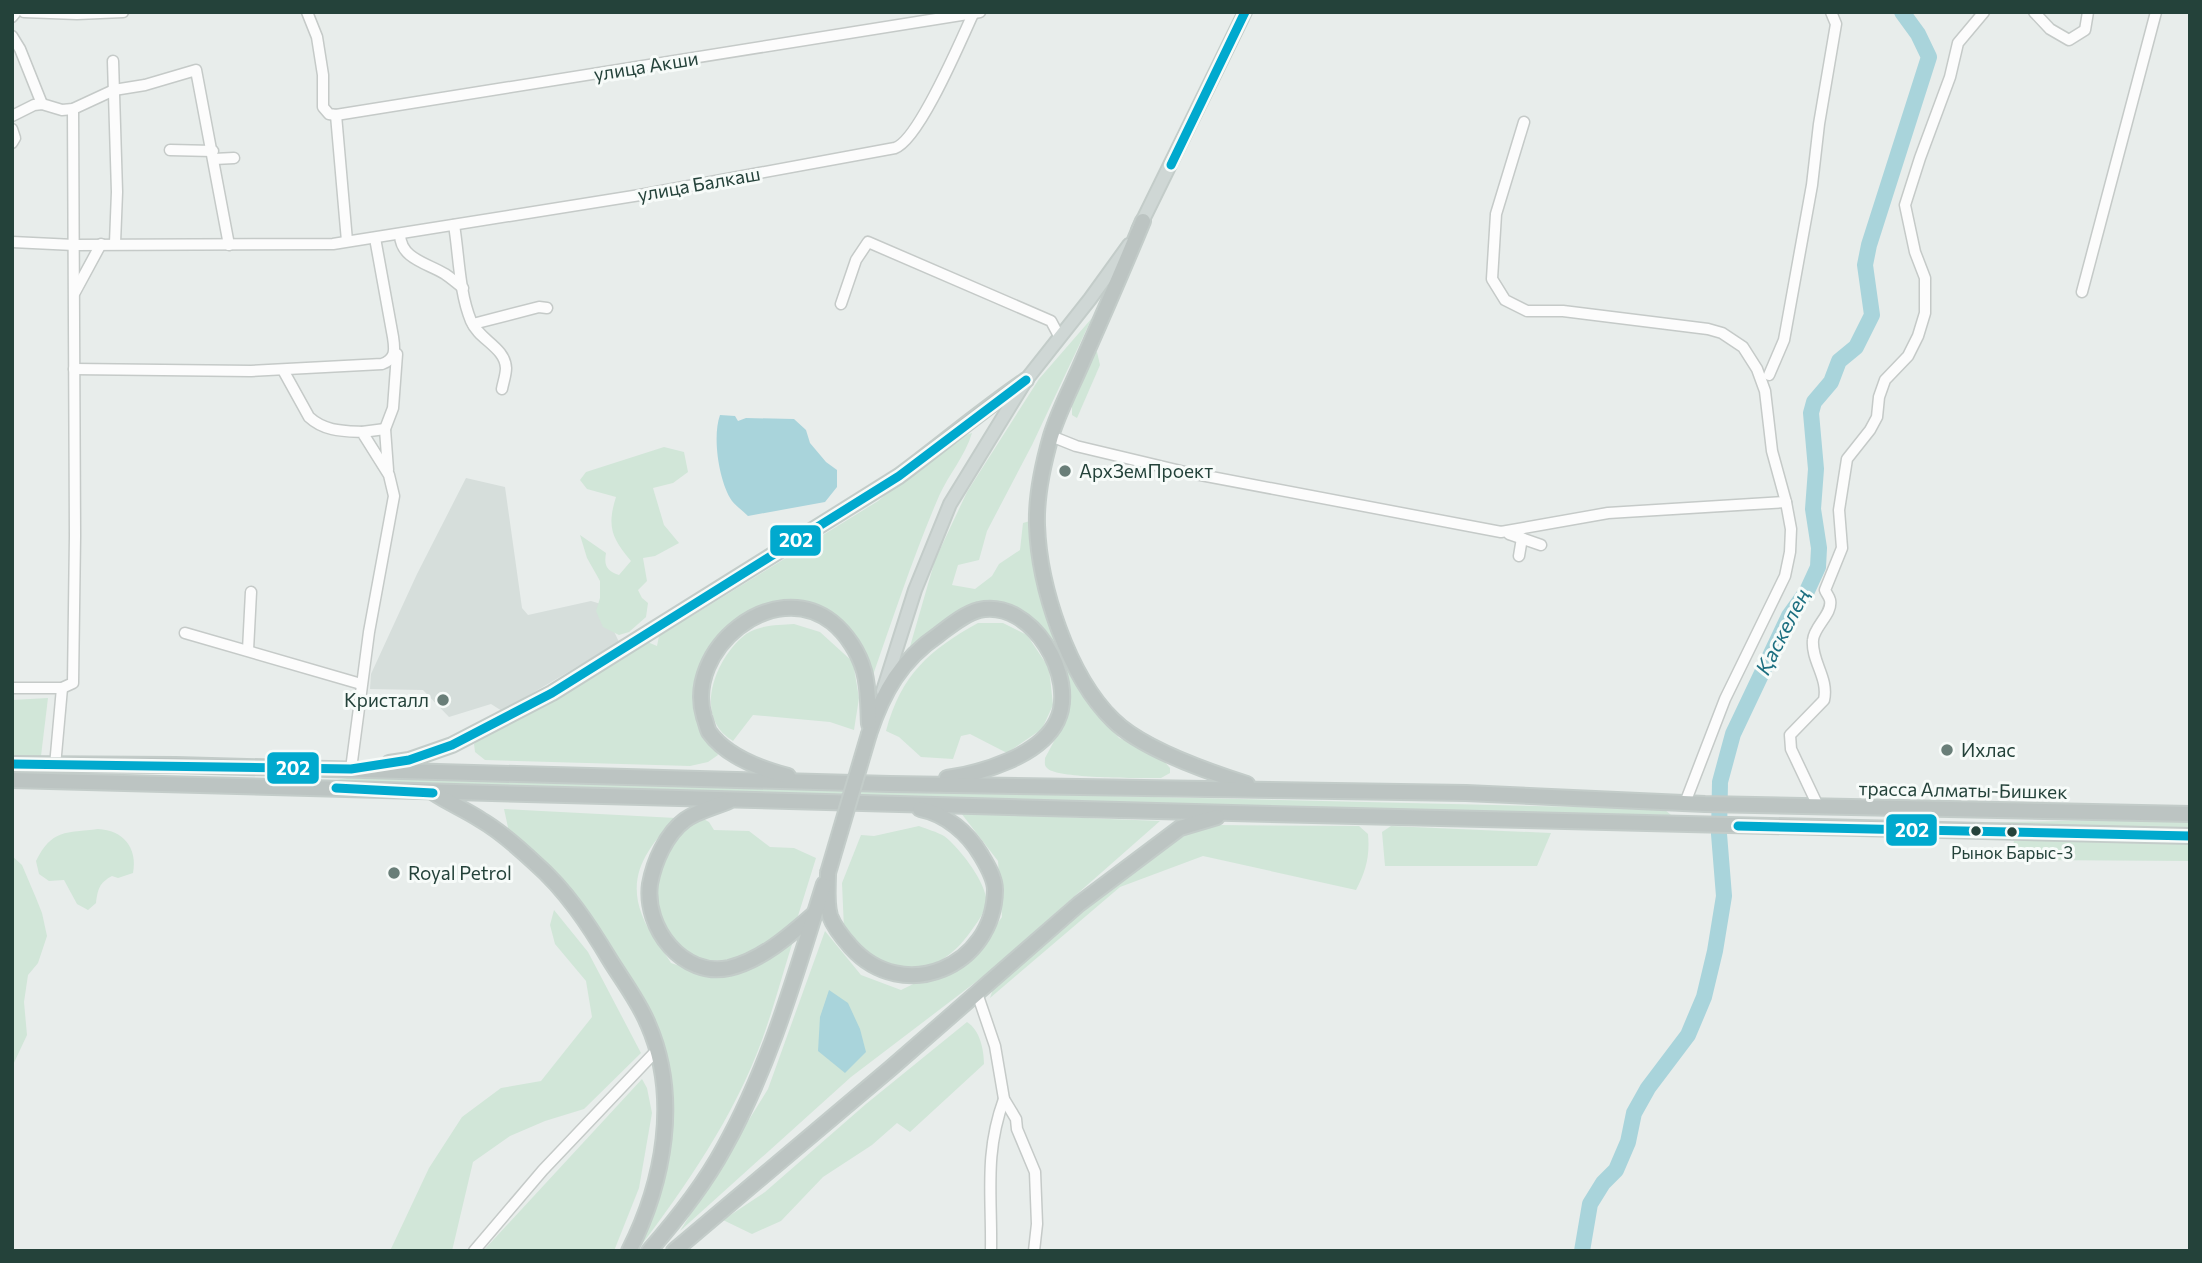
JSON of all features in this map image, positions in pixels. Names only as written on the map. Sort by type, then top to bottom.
[{"type":"highway","points":[[1143,221],[1051,436],[1040,485],[1037,524],[1043,576],[1065,643],[1077,670],[1113,721],[1138,739],[1186,761],[1247,784],[1293,790]]},
{"type":"highway","points":[[351,769],[408,760],[452,745],[552,693],[899,476],[974,416],[1026,380]]},
{"type":"highway","points":[[813,782],[773,772],[751,763],[726,749],[709,731],[701,705],[705,675],[712,658],[740,625],[758,614],[790,607],[825,617],[839,628],[849,640],[864,672],[869,734]]},
{"type":"highway","points":[[649,1251],[696,1192],[724,1148],[750,1096],[789,996],[880,701],[904,664],[928,642],[964,617],[979,610],[998,609],[1012,612],[1027,621],[1052,656],[1061,691],[1062,706],[1050,732],[1035,746],[1005,763],[970,775],[890,784]]},
{"type":"highway","points":[[12,764],[255,766],[890,784],[1293,790]]},
{"type":"highway","points":[[252,786],[255,766]]},
{"type":"highway","points":[[12,780],[887,803],[928,810],[949,821],[972,839],[989,867],[995,888],[991,913],[982,934],[968,953],[937,973],[914,977],[890,973],[862,960],[835,926],[829,914],[828,873]]},
{"type":"highway","name":"трасса Алматы-Бишкек","points":[[1293,790],[1466,793],[1705,804],[2190,814]]},
{"type":"highway","points":[[433,793],[482,820],[557,885],[587,922],[648,1023],[657,1050],[666,1124],[662,1158],[652,1198],[629,1251]]},
{"type":"highway","points":[[736,798],[686,819],[672,833],[655,866],[650,887],[652,907],[662,936],[672,951],[698,966],[712,970],[728,968],[748,962],[786,939],[815,913]]},
{"type":"highway","name":"трасса Алматы-Бишкек","points":[[887,803],[2190,836]]},
{"type":"highway","points":[[1882,808],[1882,829]]},
{"type":"highway","points":[[674,1251],[1079,904],[1181,828],[1231,813]]},
{"type":"main road","points":[[880,701],[915,590],[950,504],[1026,380],[1110,272],[1143,221],[1245,12]]},
{"type":"street","points":[[12,17],[16,12]]},
{"type":"street","points":[[24,12],[123,12]]},
{"type":"street","points":[[307,12],[317,37],[323,75],[323,107],[329,114],[336,115],[347,241]]},
{"type":"street","points":[[1769,375],[1784,340],[1803,237],[1836,24],[1831,12]]},
{"type":"street","points":[[1818,806],[1791,748],[1790,735],[1824,700],[1821,669],[1815,656],[1813,641],[1816,629],[1828,611],[1830,600],[1825,590],[1842,548],[1839,510],[1847,459],[1870,430],[1877,417],[1879,397],[1885,380],[1908,356],[1922,325],[1925,313],[1925,278],[1911,239],[1905,205],[1950,77],[1958,43],[1984,12]]},
{"type":"street","points":[[2034,12],[2050,29],[2070,40],[2085,30],[2088,12]]},
{"type":"street","points":[[2082,292],[2156,12]]},
{"type":"street","name":"улица Акши","points":[[336,115],[977,13]]},
{"type":"street","name":"улица Балкаш","points":[[12,242],[74,245],[322,245],[400,235],[640,195],[900,147],[908,139],[948,71],[977,13]]},
{"type":"street","points":[[12,36],[20,48],[42,104]]},
{"type":"street","points":[[113,61],[117,228],[115,243]]},
{"type":"street","points":[[12,116],[42,104],[62,110],[73,109],[114,90],[145,85],[196,70],[229,246]]},
{"type":"street","points":[[12,688],[62,688],[73,683],[73,109]]},
{"type":"street","points":[[1524,122],[1496,214],[1492,279],[1505,300],[1527,312],[1563,311],[1723,333],[1742,347],[1757,369],[1765,391],[1772,451],[1791,529],[1790,552],[1785,576],[1725,699],[1685,803]]},
{"type":"street","points":[[12,129],[15,138],[12,143]]},
{"type":"street","points":[[170,150],[234,158]]},
{"type":"street","points":[[454,225],[463,288],[473,324],[481,337],[499,351],[506,366],[502,389]]},
{"type":"street","points":[[400,235],[400,245],[411,256],[446,274],[463,288]]},
{"type":"street","points":[[351,769],[362,684],[394,496],[389,475],[385,429],[393,408],[397,354],[375,238]]},
{"type":"street","points":[[841,304],[856,260],[868,242],[1051,321],[1059,336]]},
{"type":"street","points":[[74,296],[101,244]]},
{"type":"street","points":[[473,324],[539,307],[547,308]]},
{"type":"street","points":[[382,364],[393,358],[394,347]]},
{"type":"street","points":[[74,369],[283,370],[395,365]]},
{"type":"street","points":[[283,370],[309,416],[324,428],[362,432],[385,429]]},
{"type":"street","points":[[362,432],[389,475]]},
{"type":"street","points":[[1051,436],[1076,446],[1185,472],[1501,532],[1541,545]]},
{"type":"street","points":[[1501,532],[1608,513],[1786,502]]},
{"type":"street","points":[[1519,556],[1522,538]]},
{"type":"street","points":[[248,650],[251,592]]},
{"type":"street","points":[[185,633],[362,684]]},
{"type":"street","points":[[55,766],[62,688]]},
{"type":"street","points":[[977,993],[995,1046],[1004,1099],[1016,1119],[1017,1129],[1035,1172],[1037,1224],[1034,1251]]},
{"type":"street","points":[[474,1251],[543,1171],[657,1050]]},
{"type":"street","points":[[990,1251],[989,1166],[996,1123],[1004,1099]]},
{"type":"shaded area","points":[[466,478],[505,487],[522,608],[528,615],[591,601],[601,604],[619,642],[502,711],[491,704],[449,717],[423,690],[370,689],[371,674],[417,574]]},
{"type":"green space","points":[[1092,318],[1032,445],[987,531],[979,560],[958,565],[952,585],[975,589],[992,576],[999,564],[1020,550],[1023,523],[1030,521],[1032,558],[1050,625],[1080,691],[1119,738],[1148,750],[1164,761],[1170,768],[1170,773],[1161,778],[1082,776],[1054,772],[1047,768],[1045,758],[1066,719],[1068,694],[1053,650],[1037,623],[1008,606],[975,607],[909,650],[935,560],[967,492],[1039,379]]},
{"type":"green space","points":[[1095,351],[1100,365],[1077,418],[1072,415],[1072,403]]},
{"type":"green space","points":[[972,433],[930,518],[873,675],[847,625],[816,606],[751,614],[703,665],[696,709],[707,743],[713,744],[718,755],[708,762],[690,766],[485,760],[475,752],[474,744],[478,740],[645,641],[657,646],[660,631],[687,619],[878,501],[947,445]]},
{"type":"green space","points":[[664,447],[684,452],[688,472],[673,483],[653,488],[664,525],[679,543],[655,556],[643,558],[647,581],[638,590],[648,603],[646,617],[629,632],[619,635],[603,627],[596,611],[600,598],[600,581],[587,558],[580,535],[606,553],[607,567],[619,575],[631,561],[613,531],[612,516],[616,497],[587,489],[580,480],[586,472]]},
{"type":"green space","points":[[978,623],[1003,623],[1027,635],[1049,668],[1053,705],[1042,729],[1007,753],[970,734],[961,736],[953,759],[921,757],[899,737],[886,731],[892,711],[919,666],[945,643]]},
{"type":"green space","points":[[794,624],[820,632],[853,662],[859,698],[854,730],[830,722],[753,715],[733,741],[713,718],[712,688],[717,672],[725,657],[746,634],[763,627]]},
{"type":"green space","points":[[48,698],[41,756],[12,755],[12,700]]},
{"type":"green space","points":[[347,778],[1664,809],[1671,815],[270,783],[272,780],[331,781]]},
{"type":"green space","points":[[504,809],[676,818],[649,850],[637,886],[638,900],[645,921],[671,963],[712,977],[763,960],[794,938],[771,1015],[738,1096],[691,1176],[637,1251],[634,1251],[648,1224],[668,1167],[672,1127],[662,1052],[630,981],[509,832]]},
{"type":"green space","points":[[961,813],[1160,821],[985,975],[851,1077],[680,1231],[768,1089],[825,931],[861,975],[901,990],[975,954],[1002,917],[998,861]]},
{"type":"green space","points":[[700,817],[709,822],[714,830],[749,831],[770,847],[794,848],[816,858],[798,916],[778,939],[731,960],[698,961],[669,936],[657,905],[660,871],[667,854],[676,839]]},
{"type":"green space","points":[[2190,821],[2190,828],[1976,823]]},
{"type":"green space","points":[[1216,825],[1359,826],[1368,834],[1365,870],[1356,890],[1203,856],[1120,887],[990,998],[995,983],[1179,835]]},
{"type":"green space","points":[[919,826],[944,836],[956,848],[980,881],[986,902],[979,920],[956,948],[941,960],[924,967],[908,969],[874,959],[844,929],[842,883],[861,835],[874,836]]},
{"type":"green space","points":[[1391,826],[1551,833],[1537,866],[1385,866],[1382,832]]},
{"type":"green space","points":[[98,829],[115,833],[127,842],[133,856],[133,873],[118,878],[112,876],[104,881],[96,903],[88,910],[77,904],[64,880],[49,881],[39,874],[36,861],[48,843],[61,834]]},
{"type":"green space","points":[[2014,841],[2190,843],[2190,861],[2010,860]]},
{"type":"green space","points":[[12,856],[22,865],[42,913],[47,936],[38,963],[28,975],[24,1002],[27,1035],[12,1067]]},
{"type":"green space","points":[[554,910],[588,952],[641,1053],[584,1109],[510,1136],[473,1162],[452,1251],[390,1251],[429,1168],[462,1117],[501,1088],[541,1081],[592,1017],[586,981],[555,944],[550,925]]},
{"type":"green space","points":[[967,1022],[980,1041],[984,1064],[910,1132],[897,1123],[872,1145],[823,1177],[781,1221],[752,1234],[723,1220],[765,1192],[866,1104]]},
{"type":"green space","points":[[642,1079],[647,1088],[652,1113],[639,1188],[614,1251],[483,1251]]},
{"type":"water","points":[[720,415],[735,416],[738,421],[746,418],[794,419],[806,430],[810,443],[826,462],[837,470],[837,487],[825,502],[748,516],[727,493],[720,471],[717,435]]},
{"type":"water","points":[[829,990],[848,1003],[860,1029],[866,1052],[845,1073],[818,1051],[820,1017]]},
{"type":"waterway","name":"Қаскелең","points":[[1582,1251],[1590,1204],[1603,1183],[1616,1170],[1628,1142],[1634,1113],[1648,1088],[1688,1035],[1704,997],[1724,896],[1719,834],[1720,782],[1733,734],[1789,616],[1807,591],[1818,567],[1819,548],[1813,509],[1816,469],[1811,413],[1814,402],[1831,382],[1839,361],[1856,347],[1872,315],[1865,265],[1869,245],[1929,57],[1918,34],[1902,12]]},
{"type":"transit line","name":"202","points":[[1171,165],[1245,12]]},
{"type":"transit line","name":"202","points":[[12,764],[351,769],[409,760],[452,745],[552,693],[899,476],[1026,380]]},
{"type":"transit line","name":"202","points":[[336,788],[433,793]]},
{"type":"transit line","name":"202","points":[[1738,826],[2190,836]]},
{"type":"place","name":"АрхЗемПроект","points":[[1065,471]]},
{"type":"place","name":"Кристалл","points":[[443,700]]},
{"type":"place","name":"Ихлас","points":[[1947,750]]},
{"type":"place","name":"Рынок Барыс-3","points":[[2012,832]]},
{"type":"place","name":"Royal Petrol","points":[[394,873]]}]
